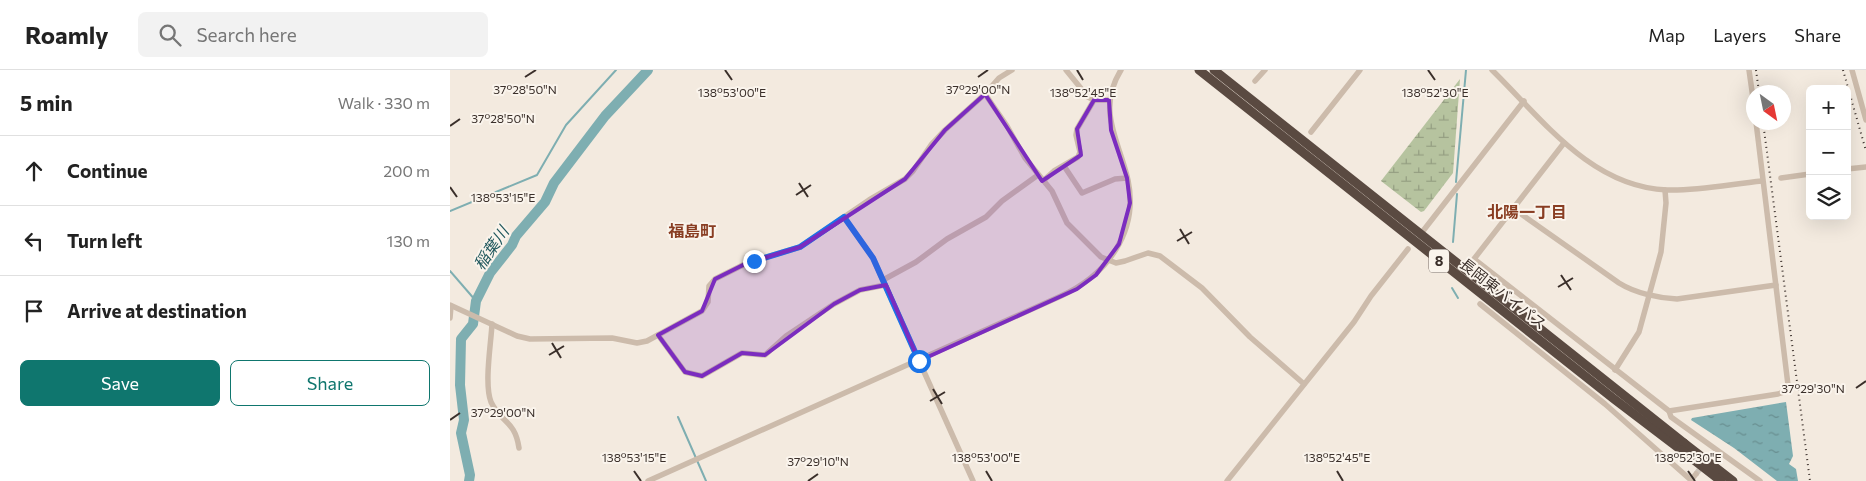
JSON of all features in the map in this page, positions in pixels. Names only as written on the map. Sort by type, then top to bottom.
[{"type":"highway","name":"長岡東バイパス","points":[[1199,70],[1606,393],[1733,481]]},
{"type":"highway","name":"長岡東バイパス","points":[[1214,70],[1682,446],[1721,481]]},
{"type":"street","points":[[450,318],[451,306],[516,336],[540,340],[612,338],[643,343],[702,311],[708,302],[709,286],[715,279],[747,264],[800,247],[877,195],[905,179],[945,130],[1000,78],[1012,70]]},
{"type":"street","points":[[1066,70],[1085,94],[1094,100],[1110,100]]},
{"type":"street","points":[[648,481],[1076,289],[1096,275],[1109,261],[1123,236],[1128,216],[1130,189],[1111,130],[1110,100],[1115,81],[1121,70]]},
{"type":"street","points":[[1255,81],[1266,70]]},
{"type":"street","points":[[1311,132],[1360,70]]},
{"type":"street","points":[[1492,70],[1564,143],[1586,160],[1610,174],[1636,184],[1665,190],[1762,181]]},
{"type":"street","points":[[1749,70],[1751,85]]},
{"type":"street","points":[[1852,70],[1866,120]]},
{"type":"street","points":[[985,94],[1025,158],[1054,195],[1067,223],[1101,257],[1109,261],[1121,263],[1148,253],[1160,256],[1202,288],[1250,337],[1304,384]]},
{"type":"street","points":[[1044,180],[1054,171],[1078,157],[1080,152],[1076,136],[1077,129],[1094,100]]},
{"type":"street","points":[[1423,231],[1524,101]]},
{"type":"street","points":[[1669,411],[1778,394],[1786,389],[1788,379],[1757,130]]},
{"type":"street","points":[[1564,143],[1474,259],[1669,411],[1671,418],[1712,451],[1760,481]]},
{"type":"street","points":[[1064,166],[1082,193],[1115,179],[1127,178]]},
{"type":"street","points":[[1851,169],[1866,167]]},
{"type":"street","points":[[658,335],[685,372],[702,376],[742,353],[765,355],[786,336],[834,304],[860,290],[884,283],[961,230],[986,217],[1002,201],[1038,175]]},
{"type":"street","points":[[1781,178],[1806,175]]},
{"type":"street","points":[[1615,370],[1636,340],[1650,294],[1661,252],[1666,203],[1665,190]]},
{"type":"street","points":[[1514,209],[1619,282],[1634,290],[1677,298],[1776,285]]},
{"type":"street","points":[[844,217],[873,258],[973,481]]},
{"type":"street","points":[[1227,481],[1354,322],[1371,296],[1408,249]]},
{"type":"street","points":[[1480,304],[1605,404],[1691,481],[1696,474]]},
{"type":"street","points":[[489,323],[488,374],[490,396],[499,413],[514,430],[519,448]]},
{"type":"highlighted area","points":[[985,94],[1042,181],[1081,155],[1077,129],[1094,100],[1109,100],[1111,130],[1127,178],[1130,203],[1119,244],[1096,275],[1077,289],[919,361],[886,285],[860,290],[834,304],[765,355],[742,353],[702,376],[685,372],[658,335],[702,311],[715,279],[747,263],[800,247],[905,179],[945,130]]},
{"type":"green space","points":[[1460,79],[1453,173],[1424,211],[1421,212],[1381,181]]},
{"type":"water","points":[[1786,402],[1793,456],[1789,464],[1796,469],[1798,481],[1777,481],[1734,448],[1691,420],[1692,418]]},
{"type":"waterway","points":[[450,211],[537,175],[566,125],[616,70]]},
{"type":"waterway","name":"稲葉川","points":[[469,481],[470,475],[461,433],[464,420],[460,385],[461,339],[473,324],[476,301],[490,273],[512,245],[516,236],[545,202],[554,183],[605,116],[648,70]]},
{"type":"waterway","points":[[1456,182],[1466,70]]},
{"type":"waterway","points":[[1453,242],[1457,194]]},
{"type":"waterway","points":[[450,271],[476,301]]},
{"type":"waterway","points":[[1452,288],[1458,298]]},
{"type":"waterway","points":[[678,417],[706,481]]},
{"type":"tunnel","points":[[1696,474],[1711,454]]},
{"type":"railway","points":[[1756,70],[1758,85]]},
{"type":"railway","points":[[1843,70],[1866,151]]},
{"type":"railway","points":[[1764,130],[1810,481]]},
{"type":"district","name":"北陽一丁目","points":[[1527,212]]},
{"type":"district","name":"福島町","points":[[692,231]]},
{"type":"route","points":[[754,261],[800,247],[844,217],[873,258],[919,361]]}]
